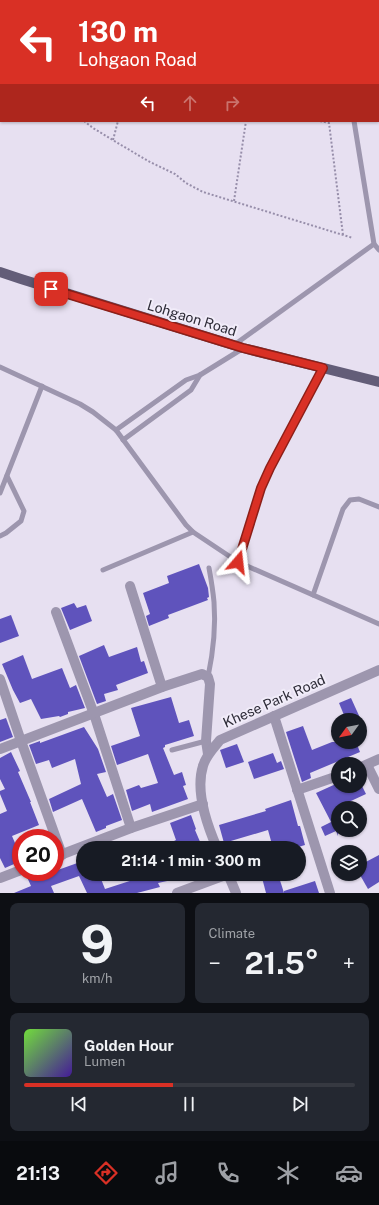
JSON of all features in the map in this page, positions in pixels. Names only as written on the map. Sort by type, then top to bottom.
[{"type":"main road","name":"Lohgaon Road","points":[[0,272],[21,280],[238,346],[379,382]]},
{"type":"street","points":[[130,586],[162,687]]},
{"type":"street","points":[[56,612],[94,714],[131,828]]},
{"type":"street","name":"Khese Park Road","points":[[214,841],[206,822],[200,779],[203,765],[208,754],[220,740],[379,670]]},
{"type":"street","points":[[0,749],[162,687],[195,675],[202,674],[208,677],[210,684],[206,741],[208,754]]},
{"type":"street","points":[[0,679],[49,829]]},
{"type":"street","points":[[274,716],[330,893]]},
{"type":"street","points":[[367,765],[379,759]]},
{"type":"street","points":[[367,772],[379,789]]},
{"type":"street","points":[[298,790],[331,778]]},
{"type":"street","points":[[64,854],[131,828],[203,804]]},
{"type":"street","points":[[0,878],[12,873]]},
{"type":"street","points":[[176,893],[209,881]]},
{"type":"street","points":[[231,881],[236,893]]},
{"type":"lane","points":[[379,98],[379,109]]},
{"type":"lane","points":[[354,122],[374,244],[379,250]]},
{"type":"lane","points":[[116,430],[186,380],[200,375],[374,244]]},
{"type":"lane","points":[[0,367],[80,404],[116,430],[186,525],[193,532],[238,562],[379,624]]},
{"type":"lane","points":[[238,562],[261,488],[323,368]]},
{"type":"lane","points":[[123,440],[191,390],[200,375]]},
{"type":"lane","points":[[0,493],[42,386]]},
{"type":"lane","points":[[0,536],[21,521],[24,511],[7,476]]},
{"type":"lane","points":[[313,595],[343,509],[350,500],[359,499],[379,507]]},
{"type":"lane","points":[[103,570],[193,532]]},
{"type":"lane","points":[[208,677],[214,628],[214,602],[209,568]]},
{"type":"lane","points":[[172,750],[206,741]]},
{"type":"path","points":[[85,122],[113,140],[203,192],[353,238]]},
{"type":"path","points":[[113,140],[118,122]]},
{"type":"path","points":[[234,201],[246,122]]},
{"type":"path","points":[[324,122],[329,123],[343,235]]},
{"type":"building","points":[[199,564],[208,588],[208,600],[168,615],[169,618],[149,626],[146,616],[150,614],[143,593],[169,583],[167,576]]},
{"type":"building","points":[[74,603],[77,608],[86,605],[92,621],[70,630],[61,608]]},
{"type":"building","points":[[11,615],[19,636],[0,643],[0,619]]},
{"type":"building","points":[[104,645],[109,657],[137,647],[141,662],[144,661],[148,673],[116,685],[118,690],[104,694],[106,701],[97,704],[79,656]]},
{"type":"building","points":[[23,655],[32,679],[62,668],[70,688],[76,685],[85,708],[68,712],[68,714],[60,717],[41,719],[31,699],[20,703],[2,664]]},
{"type":"building","points":[[171,697],[179,723],[189,720],[194,736],[165,745],[163,748],[174,775],[182,772],[186,785],[183,786],[188,799],[152,812],[150,804],[132,811],[126,790],[139,785],[141,788],[158,783],[148,754],[117,765],[111,746],[140,736],[131,708]]},
{"type":"building","points":[[351,698],[358,713],[343,713],[339,703]]},
{"type":"building","points":[[6,718],[13,737],[0,742],[0,720]]},
{"type":"building","points":[[303,726],[312,750],[331,742],[331,749],[359,749],[360,752],[348,757],[331,757],[331,764],[310,773],[311,778],[302,782],[286,732]]},
{"type":"building","points":[[84,727],[98,749],[106,772],[97,774],[107,797],[113,794],[122,820],[106,826],[106,828],[96,832],[82,799],[53,812],[49,799],[81,784],[75,759],[52,768],[49,760],[36,764],[29,745],[40,741],[40,743]]},
{"type":"building","points":[[237,744],[244,762],[226,768],[220,750]]},
{"type":"building","points":[[11,752],[20,771],[18,772],[39,825],[29,829],[12,829],[12,865],[5,868],[0,858],[0,814],[7,811],[0,794],[0,791],[5,789],[0,779],[0,758]]},
{"type":"building","points":[[273,753],[277,763],[281,761],[284,769],[254,779],[248,762]]},
{"type":"building","points":[[331,786],[331,793],[366,794],[351,801],[331,801],[331,822],[316,793]]},
{"type":"building","points":[[291,800],[304,841],[271,841],[268,830],[231,841],[223,841],[219,825],[266,811],[265,809]]},
{"type":"building","points":[[191,815],[200,841],[174,841],[176,840],[170,823]]},
{"type":"building","points":[[331,822],[331,833],[325,836],[321,827]]},
{"type":"building","points":[[379,855],[379,882],[368,889],[363,881],[367,881],[367,861]]},
{"type":"building","points":[[76,864],[76,877],[51,886],[54,893],[14,893],[31,886],[29,881],[64,881],[64,868]]},
{"type":"building","points":[[81,881],[102,881],[105,889],[130,881],[167,881],[158,883],[160,887],[137,893],[87,893]]},
{"type":"building","points":[[263,881],[280,881],[284,893],[266,893]]},
{"type":"building","points":[[315,881],[319,893],[284,893],[284,891]]},
{"type":"route","points":[[51,289],[243,348],[323,368],[261,488],[238,562]]}]
